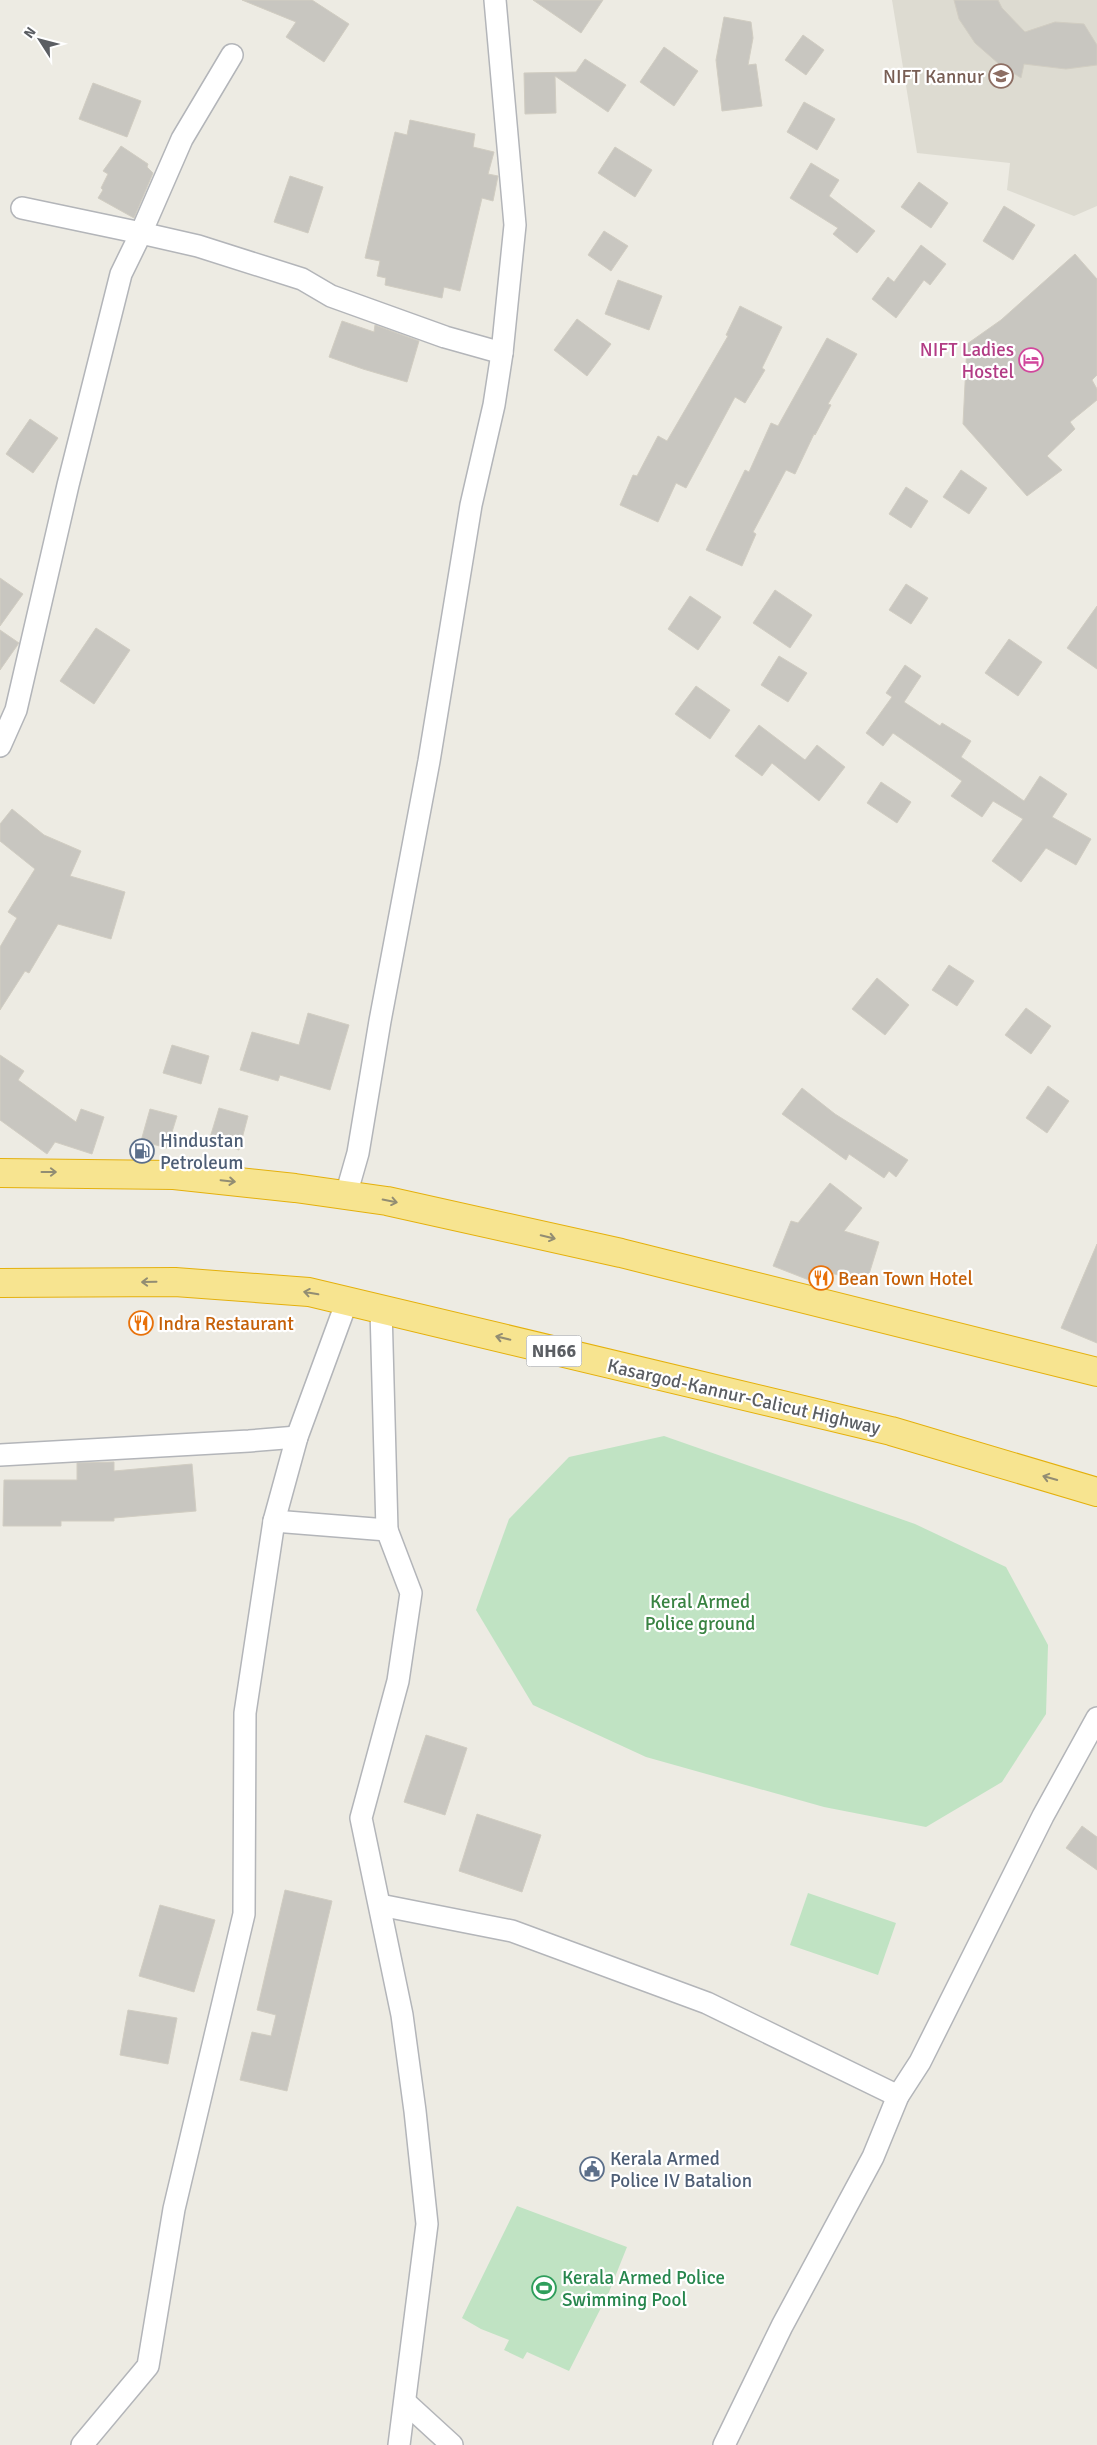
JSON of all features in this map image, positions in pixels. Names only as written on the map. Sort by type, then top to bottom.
[{"type":"highway","points":[[0,1173],[174,1175],[387,1201],[621,1253],[1097,1372]]},
{"type":"highway","name":"Kasargod-Kannur-Calicut Highway","points":[[0,1283],[175,1282],[308,1292],[891,1431],[1097,1492]]},
{"type":"street","points":[[346,1195],[358,1153],[380,1021],[429,762],[471,505],[494,405],[502,353],[515,225],[495,0]]},
{"type":"street","points":[[0,746],[16,710],[68,485],[121,274],[182,139],[232,55]]},
{"type":"street","points":[[22,208],[198,246],[302,279],[331,296],[444,337],[502,353]]},
{"type":"street","points":[[82,2445],[148,2366],[174,2209],[242,1921],[244,1713],[274,1521],[297,1437],[347,1301]]},
{"type":"street","points":[[381,1309],[387,1530],[411,1593],[398,1681],[361,1818],[402,2015],[415,2111],[427,2224],[399,2445]]},
{"type":"street","points":[[0,1455],[249,1442],[297,1437]]},
{"type":"street","points":[[274,1521],[387,1530]]},
{"type":"street","points":[[724,2445],[782,2326],[873,2157],[898,2096],[920,2062],[1043,1816],[1097,1718]]},
{"type":"street","points":[[380,1905],[512,1932],[707,2003],[898,2096]]},
{"type":"street","points":[[405,2402],[452,2445]]},
{"type":"shaded area","name":"NIFT Kannur","points":[[892,0],[1097,0],[1097,206],[1074,216],[1007,190],[1010,163],[917,153]]},
{"type":"green space","name":"Keral Armed Police ground","points":[[664,1436],[915,1524],[1006,1567],[1048,1645],[1046,1714],[1002,1782],[926,1827],[824,1807],[646,1757],[533,1705],[476,1610],[509,1519],[569,1457]]},
{"type":"green space","points":[[808,1893],[896,1923],[878,1975],[790,1945]]},
{"type":"green space","name":"Kerala Armed Police Swimming Pool","points":[[517,2206],[627,2247],[609,2292],[569,2371],[527,2352],[523,2359],[504,2350],[509,2340],[481,2329],[462,2318]]},
{"type":"building","points":[[242,0],[312,0],[349,24],[324,62],[286,37],[296,22]]},
{"type":"building","points":[[533,0],[603,0],[581,33]]},
{"type":"building","points":[[954,0],[998,0],[1002,8],[1025,32],[1055,22],[1084,24],[1097,45],[1097,65],[1066,69],[1024,64],[1021,78],[999,64],[975,43],[959,19]]},
{"type":"building","points":[[724,17],[751,22],[753,38],[748,65],[756,64],[762,106],[722,111],[716,60]]},
{"type":"building","points":[[803,35],[824,50],[806,75],[785,60]]},
{"type":"building","points":[[664,47],[698,71],[674,106],[640,82]]},
{"type":"building","points":[[585,59],[626,85],[608,112],[555,76],[556,113],[525,114],[524,73],[576,72]]},
{"type":"building","points":[[93,83],[141,101],[127,137],[79,119]]},
{"type":"building","points":[[804,102],[835,119],[817,150],[787,132]]},
{"type":"building","points":[[410,120],[475,134],[473,147],[494,152],[488,174],[498,176],[493,201],[482,198],[460,291],[444,287],[442,298],[385,285],[386,278],[377,276],[380,261],[365,258],[395,132],[407,135]]},
{"type":"building","points":[[121,146],[148,164],[147,167],[153,173],[134,218],[98,198],[103,190],[101,188],[108,174],[103,171]]},
{"type":"building","points":[[615,147],[652,170],[635,197],[598,173]]},
{"type":"building","points":[[811,163],[839,180],[829,196],[875,231],[857,253],[833,234],[838,228],[790,198]]},
{"type":"building","points":[[290,176],[323,187],[308,233],[274,222]]},
{"type":"building","points":[[919,182],[948,203],[931,228],[901,207]]},
{"type":"building","points":[[1004,206],[1035,225],[1013,260],[983,241]]},
{"type":"building","points":[[604,231],[628,246],[611,271],[588,255]]},
{"type":"building","points":[[921,245],[946,264],[930,285],[924,280],[896,318],[872,299],[888,277],[894,282]]},
{"type":"building","name":"NIFT Ladies Hostel","points":[[1075,254],[1097,279],[1097,375],[1092,380],[1097,389],[1097,400],[1070,422],[1075,429],[1047,456],[1062,470],[1027,496],[963,424],[967,344],[1001,320]]},
{"type":"building","points":[[618,280],[662,296],[649,330],[605,314]]},
{"type":"building","points":[[740,306],[782,327],[762,368],[765,370],[745,403],[735,397],[686,488],[676,483],[658,522],[620,505],[633,475],[637,476],[658,436],[667,441],[728,336],[726,335]]},
{"type":"building","points":[[577,319],[611,344],[587,376],[554,350]]},
{"type":"building","points":[[342,321],[374,332],[375,325],[419,341],[407,382],[329,357]]},
{"type":"building","points":[[827,338],[857,354],[828,404],[831,405],[814,434],[795,474],[786,470],[753,532],[756,534],[742,566],[706,550],[745,470],[749,472],[771,423],[778,426]]},
{"type":"building","points":[[30,419],[58,438],[33,473],[6,454]]},
{"type":"building","points":[[961,470],[987,488],[969,514],[943,497]]},
{"type":"building","points":[[906,487],[928,501],[911,528],[889,514]]},
{"type":"building","points":[[0,578],[23,594],[0,626]]},
{"type":"building","points":[[906,584],[928,598],[911,624],[889,610]]},
{"type":"building","points":[[775,590],[812,615],[790,648],[753,623]]},
{"type":"building","points":[[690,596],[721,617],[698,650],[668,629]]},
{"type":"building","points":[[1097,606],[1097,669],[1067,648]]},
{"type":"building","points":[[96,628],[130,650],[94,704],[60,681]]},
{"type":"building","points":[[0,630],[19,643],[0,670]]},
{"type":"building","points":[[1009,639],[1042,662],[1018,696],[985,673]]},
{"type":"building","points":[[779,656],[807,673],[788,702],[761,685]]},
{"type":"building","points":[[905,665],[921,676],[904,702],[940,726],[942,723],[971,741],[961,757],[1024,801],[1040,776],[1067,794],[1052,817],[1091,839],[1076,865],[1046,848],[1021,882],[992,861],[1023,819],[993,801],[982,817],[951,796],[962,781],[893,733],[883,746],[866,733],[892,697],[886,693]]},
{"type":"building","points":[[696,686],[730,710],[710,739],[675,714]]},
{"type":"building","points":[[759,725],[805,760],[817,745],[845,767],[819,801],[772,763],[762,776],[735,756]]},
{"type":"building","points":[[881,782],[911,802],[897,823],[867,803]]},
{"type":"building","points":[[12,809],[44,835],[81,851],[70,876],[125,892],[111,939],[58,924],[29,973],[25,971],[0,1010],[0,947],[17,918],[8,912],[35,869],[0,841],[0,824]]},
{"type":"building","points":[[949,965],[974,981],[957,1006],[932,990]]},
{"type":"building","points":[[877,978],[909,1005],[885,1035],[852,1009]]},
{"type":"building","points":[[1026,1008],[1051,1026],[1031,1054],[1005,1035]]},
{"type":"building","points":[[308,1013],[349,1025],[330,1090],[280,1075],[278,1081],[240,1070],[252,1032],[299,1045]]},
{"type":"building","points":[[172,1045],[209,1056],[201,1084],[163,1073]]},
{"type":"building","points":[[0,1055],[24,1071],[18,1080],[76,1122],[81,1109],[104,1117],[92,1154],[55,1142],[47,1154],[0,1120]]},
{"type":"building","points":[[1048,1086],[1069,1101],[1047,1133],[1026,1118]]},
{"type":"building","points":[[802,1088],[835,1114],[908,1160],[896,1177],[889,1171],[884,1178],[849,1154],[846,1160],[782,1114]]},
{"type":"building","points":[[219,1108],[248,1116],[239,1150],[209,1141]]},
{"type":"building","points":[[150,1109],[177,1116],[167,1148],[141,1141]]},
{"type":"building","points":[[830,1183],[862,1208],[844,1231],[879,1242],[866,1284],[819,1269],[814,1282],[773,1266],[791,1221],[798,1223]]},
{"type":"building","points":[[1097,1244],[1097,1343],[1061,1328]]},
{"type":"building","points":[[114,1462],[114,1471],[192,1464],[196,1511],[114,1518],[114,1521],[61,1521],[61,1526],[3,1526],[4,1480],[77,1480],[77,1463]]},
{"type":"building","points":[[426,1735],[467,1748],[445,1815],[404,1802]]},
{"type":"building","points":[[477,1814],[541,1835],[522,1892],[459,1871]]},
{"type":"building","points":[[1082,1826],[1097,1837],[1097,1870],[1066,1848]]},
{"type":"building","points":[[285,1890],[332,1901],[287,2091],[240,2080],[252,2032],[271,2036],[276,2015],[257,2010]]},
{"type":"building","points":[[160,1905],[215,1920],[194,1992],[139,1976]]},
{"type":"building","points":[[128,2010],[177,2018],[168,2064],[120,2055]]},
{"type":"place","name":"NIFT Kannur","points":[[1001,76]]},
{"type":"place","name":"NIFT Ladies Hostel","points":[[1031,360]]},
{"type":"place","name":"Hindustan Petroleum","points":[[142,1151]]},
{"type":"place","name":"Bean Town Hotel","points":[[821,1278]]},
{"type":"place","name":"Indra Restaurant","points":[[141,1323]]},
{"type":"place","name":"Kerala Armed Police IV Batalion","points":[[592,2169]]},
{"type":"place","name":"Kerala Armed Police Swimming Pool","points":[[544,2288]]}]
